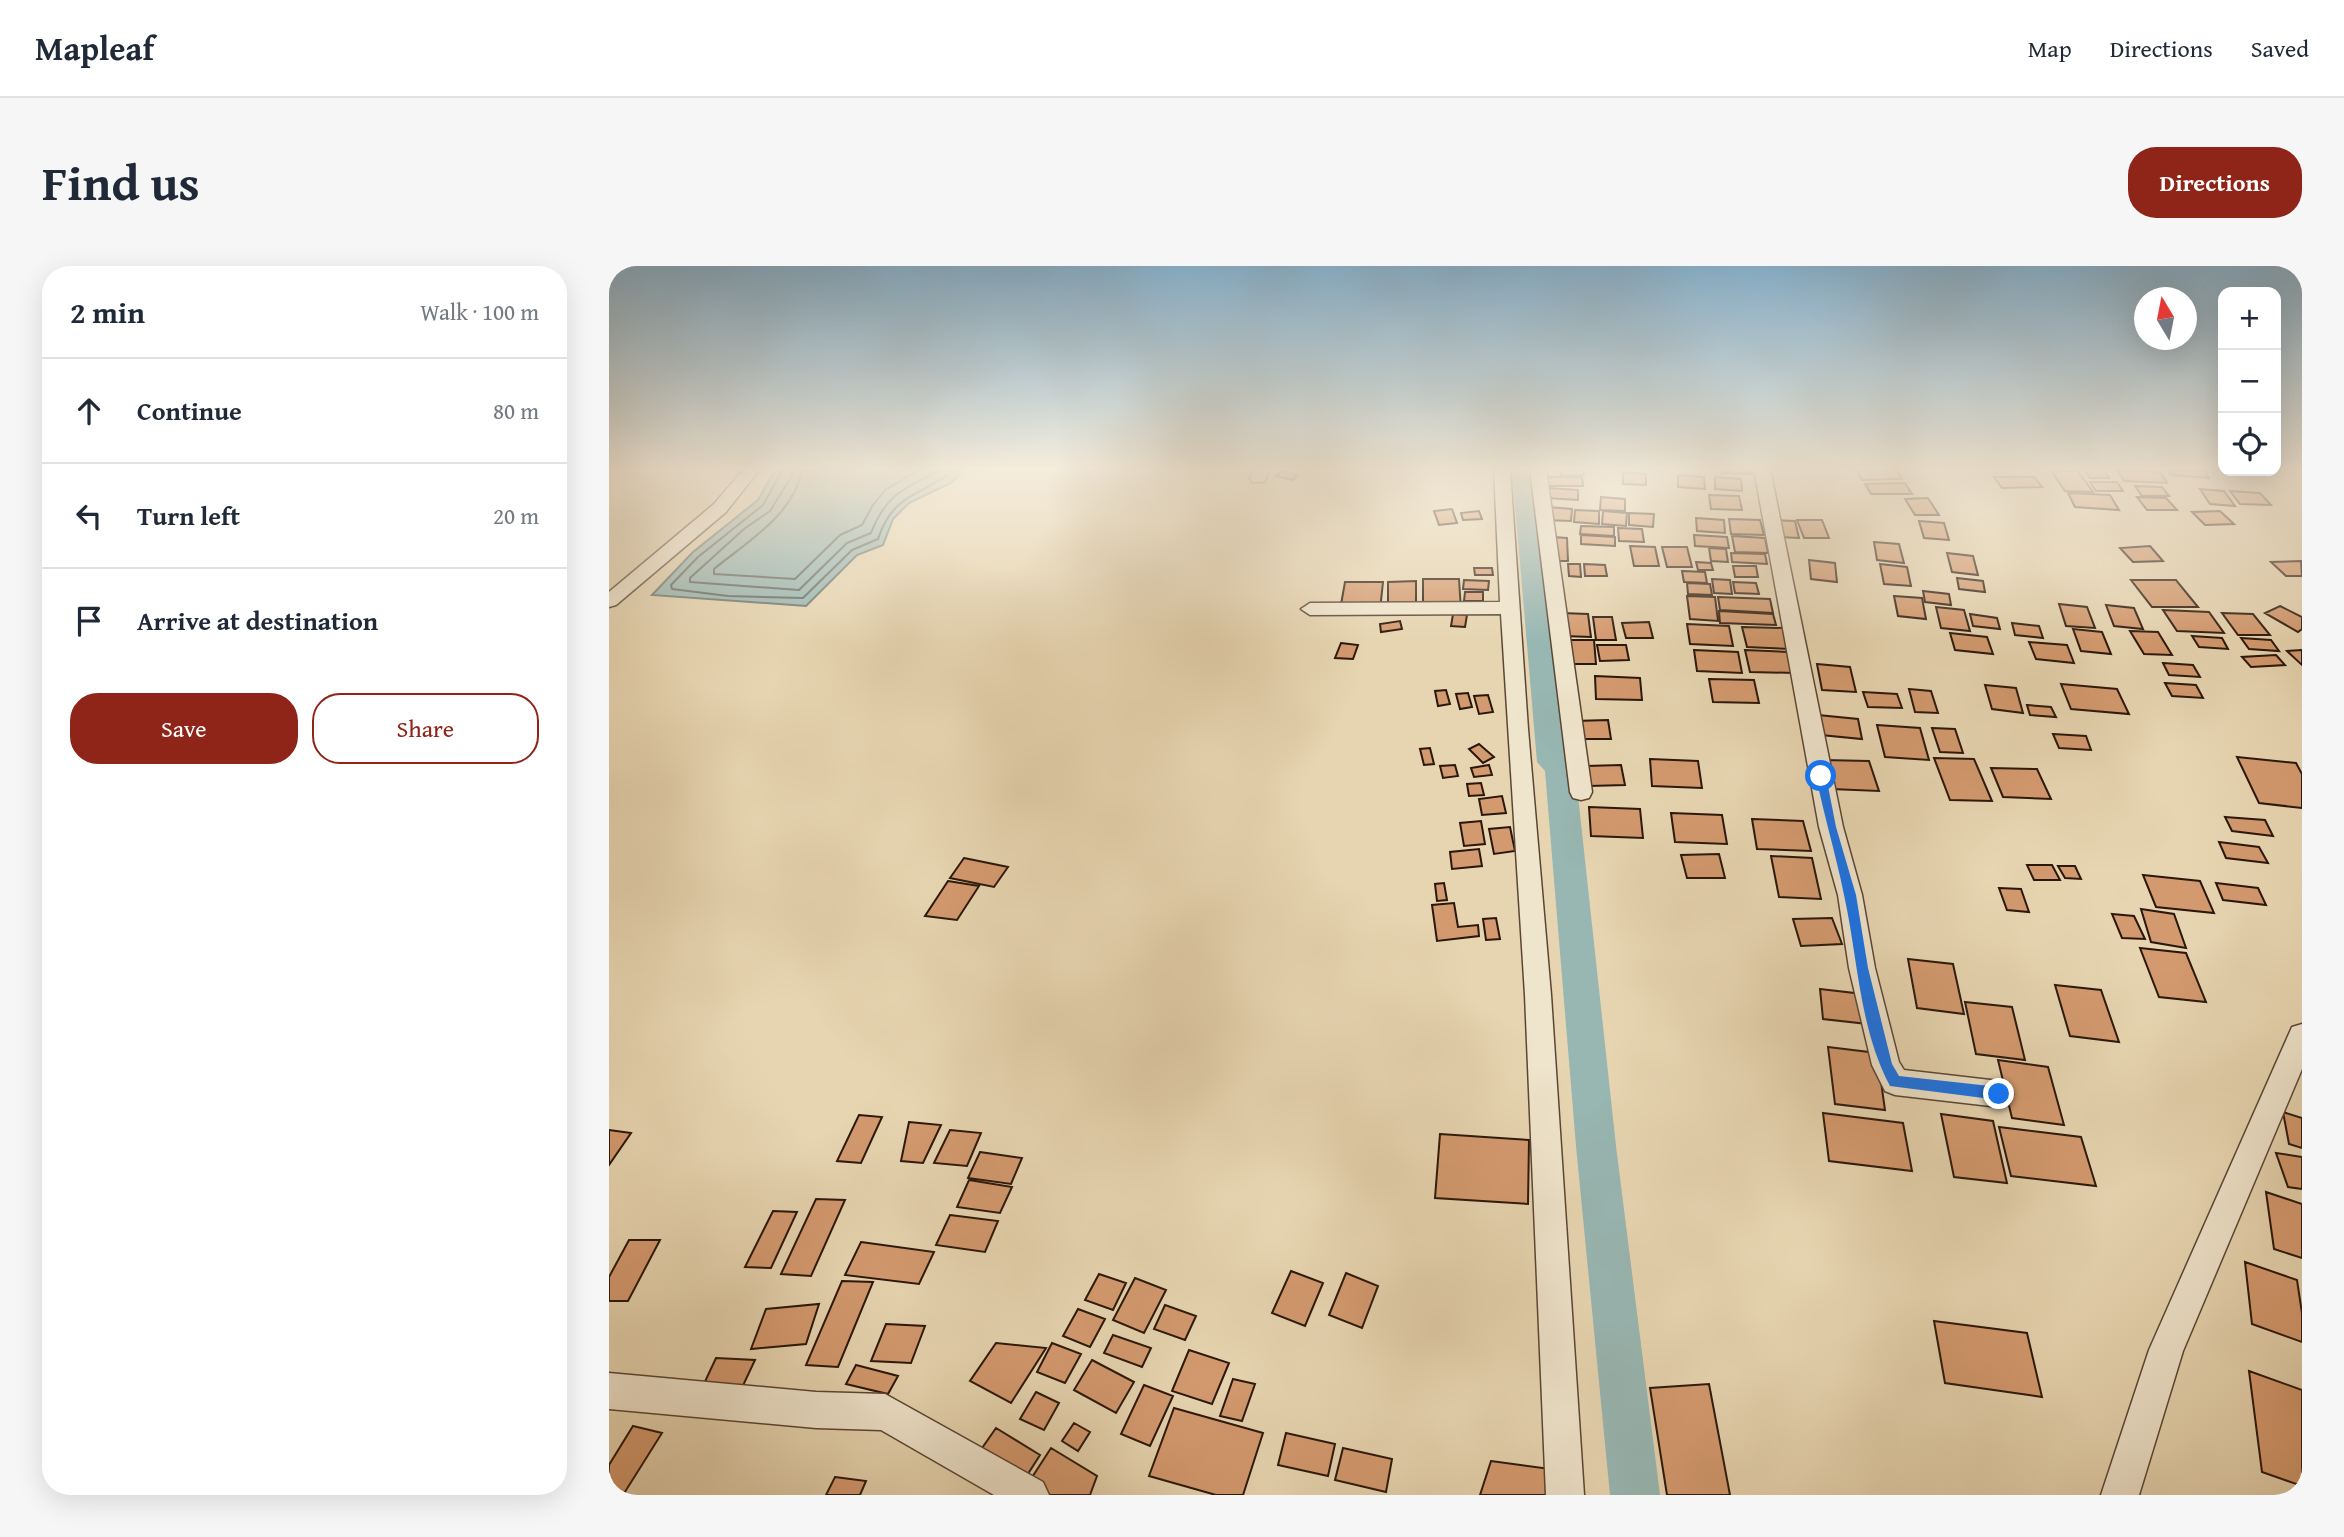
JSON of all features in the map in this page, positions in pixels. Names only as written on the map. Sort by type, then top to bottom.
[{"type":"street","points":[[609,601],[698,526]]},
{"type":"street","points":[[1505,526],[1538,995],[1565,1495]]},
{"type":"street","points":[[1546,526],[1581,792]]},
{"type":"street","points":[[1773,526],[1831,827],[1850,895],[1861,968],[1886,1065],[1895,1082],[1999,1094]]},
{"type":"street","points":[[1310,609],[1510,608]]},
{"type":"street","points":[[2120,1495],[2166,1350],[2302,1036]]},
{"type":"street","points":[[609,1391],[815,1410],[885,1412],[1030,1495]]},
{"type":"water","points":[[725,526],[890,526],[883,545],[857,555],[806,606],[652,595],[693,552]]},
{"type":"building","points":[[1581,526],[1614,527],[1614,536],[1580,534]]},
{"type":"building","points":[[1697,526],[1724,526],[1725,533],[1697,531]]},
{"type":"building","points":[[1730,526],[1762,526],[1764,535],[1731,534]]},
{"type":"building","points":[[1776,526],[1796,526],[1799,538],[1778,537]]},
{"type":"building","points":[[1799,526],[1824,526],[1829,538],[1804,538]]},
{"type":"building","points":[[1921,526],[1945,526],[1949,540],[1924,538]]},
{"type":"building","points":[[1618,528],[1642,529],[1644,542],[1619,541]]},
{"type":"building","points":[[1581,535],[1615,537],[1615,546],[1581,544]]},
{"type":"building","points":[[1694,535],[1727,537],[1729,548],[1695,546]]},
{"type":"building","points":[[1732,536],[1765,538],[1768,553],[1735,552]]},
{"type":"building","points":[[1553,537],[1567,538],[1568,561],[1553,561]]},
{"type":"building","points":[[1874,542],[1899,544],[1904,563],[1877,560]]},
{"type":"building","points":[[1630,546],[1655,547],[1659,566],[1634,566]]},
{"type":"building","points":[[2150,546],[2163,561],[2133,562],[2120,548]]},
{"type":"building","points":[[1662,547],[1687,547],[1692,567],[1667,567]]},
{"type":"building","points":[[1709,548],[1726,549],[1728,562],[1711,561]]},
{"type":"building","points":[[1731,553],[1765,554],[1767,564],[1732,562]]},
{"type":"building","points":[[1947,553],[1973,556],[1978,575],[1952,572]]},
{"type":"building","points":[[1809,560],[1835,563],[1837,582],[1811,579]]},
{"type":"building","points":[[2301,561],[2302,576],[2286,576],[2271,562]]},
{"type":"building","points":[[1696,562],[1711,563],[1713,570],[1698,570]]},
{"type":"building","points":[[1568,564],[1580,564],[1581,577],[1569,576]]},
{"type":"building","points":[[1584,564],[1605,565],[1607,576],[1585,576]]},
{"type":"building","points":[[1880,564],[1907,567],[1911,586],[1884,584]]},
{"type":"building","points":[[1733,566],[1756,566],[1758,577],[1735,577]]},
{"type":"building","points":[[1474,568],[1492,568],[1493,575],[1475,575]]},
{"type":"building","points":[[1682,571],[1705,572],[1707,583],[1684,582]]},
{"type":"building","points":[[1957,578],[1983,581],[1985,592],[1959,589]]},
{"type":"building","points":[[1423,579],[1459,579],[1461,610],[1423,611]]},
{"type":"building","points":[[1712,579],[1730,580],[1732,594],[1714,593]]},
{"type":"building","points":[[1464,580],[1489,581],[1488,590],[1463,589]]},
{"type":"building","points":[[2131,580],[2176,580],[2198,607],[2152,607]]},
{"type":"building","points":[[1416,581],[1416,608],[1388,609],[1388,582]]},
{"type":"building","points":[[1345,582],[1383,582],[1380,610],[1340,610]]},
{"type":"building","points":[[1733,582],[1756,583],[1759,594],[1735,593]]},
{"type":"building","points":[[1687,583],[1710,584],[1712,595],[1688,594]]},
{"type":"building","points":[[1923,591],[1949,594],[1951,605],[1925,602]]},
{"type":"building","points":[[1465,592],[1483,592],[1483,601],[1464,601]]},
{"type":"building","points":[[1687,596],[1715,597],[1718,621],[1690,619]]},
{"type":"building","points":[[1894,596],[1922,598],[1926,619],[1898,616]]},
{"type":"building","points":[[1718,597],[1770,599],[1773,613],[1720,610]]},
{"type":"building","points":[[2059,604],[2087,607],[2095,628],[2066,626]]},
{"type":"building","points":[[2106,605],[2134,608],[2143,629],[2114,626]]},
{"type":"building","points":[[2280,606],[2302,617],[2302,629],[2298,632],[2265,613]]},
{"type":"building","points":[[1936,607],[1964,610],[1970,631],[1941,628]]},
{"type":"building","points":[[2163,610],[2209,612],[2224,633],[2177,631]]},
{"type":"building","points":[[1719,611],[1773,614],[1776,625],[1720,623]]},
{"type":"building","points":[[1561,613],[1588,614],[1591,637],[1563,636]]},
{"type":"building","points":[[2222,613],[2253,614],[2270,635],[2238,635]]},
{"type":"building","points":[[1453,614],[1467,615],[1465,627],[1451,626]]},
{"type":"building","points":[[1970,614],[1997,618],[2000,629],[1973,626]]},
{"type":"building","points":[[1593,617],[1612,617],[1616,640],[1596,640]]},
{"type":"building","points":[[1400,621],[1402,629],[1381,632],[1380,624]]},
{"type":"building","points":[[1649,622],[1653,638],[1626,638],[1622,623]]},
{"type":"building","points":[[2012,623],[2039,626],[2043,638],[2015,635]]},
{"type":"building","points":[[1687,624],[1729,626],[1733,646],[1690,644]]},
{"type":"building","points":[[1742,627],[1785,628],[1790,649],[1747,647]]},
{"type":"building","points":[[2073,629],[2102,632],[2111,654],[2081,651]]},
{"type":"building","points":[[2130,631],[2158,632],[2172,655],[2144,654]]},
{"type":"building","points":[[1950,633],[1987,637],[1993,654],[1955,650]]},
{"type":"building","points":[[2192,636],[2222,638],[2228,649],[2199,647]]},
{"type":"building","points":[[2241,638],[2271,640],[2279,651],[2249,649]]},
{"type":"building","points":[[1566,640],[1594,640],[1596,664],[1568,664]]},
{"type":"building","points":[[2029,642],[2067,645],[2074,663],[2036,659]]},
{"type":"building","points":[[1341,643],[1358,645],[1353,659],[1335,658]]},
{"type":"building","points":[[1597,645],[1626,645],[1629,660],[1600,661]]},
{"type":"building","points":[[1694,650],[1738,652],[1742,673],[1697,671]]},
{"type":"building","points":[[1745,650],[1789,652],[1795,673],[1750,672]]},
{"type":"building","points":[[2302,650],[2302,665],[2287,651]]},
{"type":"building","points":[[2276,655],[2285,665],[2251,667],[2242,657]]},
{"type":"building","points":[[2163,663],[2193,665],[2200,677],[2169,675]]},
{"type":"building","points":[[1817,664],[1850,667],[1856,692],[1822,690]]},
{"type":"building","points":[[1595,676],[1640,678],[1642,700],[1596,699]]},
{"type":"building","points":[[1709,679],[1754,680],[1759,703],[1713,702]]},
{"type":"building","points":[[2165,683],[2196,685],[2203,698],[2172,696]]},
{"type":"building","points":[[2061,684],[2117,689],[2129,714],[2071,709]]},
{"type":"building","points":[[1985,685],[2016,688],[2023,713],[1992,709]]},
{"type":"building","points":[[1909,689],[1931,691],[1938,713],[1915,712]]},
{"type":"building","points":[[1446,690],[1450,704],[1438,706],[1435,691]]},
{"type":"building","points":[[1863,692],[1897,694],[1902,708],[1868,707]]},
{"type":"building","points":[[1468,693],[1472,707],[1460,709],[1456,694]]},
{"type":"building","points":[[1488,695],[1493,712],[1479,714],[1474,696]]},
{"type":"building","points":[[2027,705],[2051,707],[2056,717],[2030,715]]},
{"type":"building","points":[[1818,715],[1858,719],[1862,739],[1821,735]]},
{"type":"building","points":[[1608,720],[1611,739],[1577,739],[1574,721]]},
{"type":"building","points":[[1877,725],[1920,728],[1929,760],[1885,757]]},
{"type":"building","points":[[1932,728],[1955,729],[1963,753],[1940,752]]},
{"type":"building","points":[[2053,734],[2086,736],[2091,750],[2059,748]]},
{"type":"building","points":[[1479,744],[1494,757],[1483,763],[1469,749]]},
{"type":"building","points":[[1430,748],[1434,764],[1424,765],[1420,749]]},
{"type":"building","points":[[2237,757],[2296,763],[2302,774],[2302,808],[2259,803]]},
{"type":"building","points":[[1934,758],[1974,759],[1992,801],[1950,800]]},
{"type":"building","points":[[1650,759],[1698,761],[1702,788],[1652,786]]},
{"type":"building","points":[[1823,760],[1869,761],[1879,791],[1831,789]]},
{"type":"building","points":[[1455,765],[1458,776],[1443,778],[1440,766]]},
{"type":"building","points":[[1489,765],[1492,775],[1474,777],[1471,768]]},
{"type":"building","points":[[1621,765],[1625,785],[1589,786],[1586,766]]},
{"type":"building","points":[[1991,768],[2037,769],[2051,799],[2003,797]]},
{"type":"building","points":[[1481,783],[1484,795],[1469,796],[1467,784]]},
{"type":"building","points":[[1502,796],[1506,813],[1482,815],[1479,799]]},
{"type":"building","points":[[1589,807],[1640,809],[1643,838],[1591,836]]},
{"type":"building","points":[[1671,813],[1722,815],[1727,844],[1675,842]]},
{"type":"building","points":[[2225,817],[2265,820],[2273,836],[2232,831]]},
{"type":"building","points":[[1752,819],[1803,821],[1811,851],[1757,849]]},
{"type":"building","points":[[1481,821],[1485,844],[1464,846],[1460,823]]},
{"type":"building","points":[[1510,827],[1515,851],[1494,854],[1489,829]]},
{"type":"building","points":[[2219,842],[2259,847],[2268,863],[2226,858]]},
{"type":"building","points":[[1479,849],[1482,866],[1452,869],[1450,852]]},
{"type":"building","points":[[1719,854],[1725,878],[1687,878],[1681,855]]},
{"type":"building","points":[[1771,856],[1812,858],[1821,899],[1779,897]]},
{"type":"building","points":[[964,858],[1008,867],[994,887],[950,878]]},
{"type":"building","points":[[2027,865],[2052,865],[2060,880],[2034,880]]},
{"type":"building","points":[[2058,866],[2075,866],[2081,879],[2065,878]]},
{"type":"building","points":[[2143,875],[2200,881],[2214,913],[2156,907]]},
{"type":"building","points":[[948,881],[979,886],[957,920],[925,916]]},
{"type":"building","points":[[1444,883],[1447,900],[1437,901],[1435,884]]},
{"type":"building","points":[[2216,883],[2258,888],[2266,905],[2223,900]]},
{"type":"building","points":[[1999,888],[2021,889],[2029,912],[2007,910]]},
{"type":"building","points":[[1454,903],[1458,927],[1478,925],[1479,936],[1437,941],[1432,905]]},
{"type":"building","points":[[2141,909],[2174,914],[2186,948],[2151,942]]},
{"type":"building","points":[[2112,914],[2134,916],[2145,939],[2122,938]]},
{"type":"building","points":[[1496,918],[1500,939],[1486,940],[1483,919]]},
{"type":"building","points":[[1832,918],[1842,944],[1801,946],[1793,919]]},
{"type":"building","points":[[2140,948],[2186,953],[2206,1002],[2159,997]]},
{"type":"building","points":[[1908,959],[1953,964],[1964,1014],[1917,1008]]},
{"type":"building","points":[[2055,985],[2101,990],[2119,1042],[2070,1036]]},
{"type":"building","points":[[1820,989],[1863,994],[1868,1024],[1823,1019]]},
{"type":"building","points":[[1965,1002],[2012,1007],[2025,1060],[1976,1054]]},
{"type":"building","points":[[1828,1047],[1877,1053],[1885,1110],[1835,1104]]},
{"type":"building","points":[[1998,1060],[2048,1067],[2064,1125],[2012,1118]]},
{"type":"building","points":[[2283,1112],[2302,1118],[2302,1148],[2289,1144]]},
{"type":"building","points":[[1823,1113],[1903,1123],[1912,1171],[1829,1161]]},
{"type":"building","points":[[1941,1114],[1993,1121],[2007,1183],[1954,1177]]},
{"type":"building","points":[[859,1115],[882,1117],[861,1163],[837,1161]]},
{"type":"building","points":[[909,1122],[941,1125],[923,1163],[901,1161]]},
{"type":"building","points":[[1999,1127],[2081,1137],[2096,1186],[2011,1176]]},
{"type":"building","points":[[609,1130],[631,1133],[609,1165]]},
{"type":"building","points":[[950,1130],[981,1133],[967,1166],[934,1163]]},
{"type":"building","points":[[1440,1134],[1529,1140],[1528,1204],[1435,1198]]},
{"type":"building","points":[[980,1152],[1022,1158],[1011,1184],[968,1178]]},
{"type":"building","points":[[2276,1153],[2302,1157],[2302,1189],[2288,1187]]},
{"type":"building","points":[[969,1180],[1012,1187],[1000,1213],[957,1207]]},
{"type":"building","points":[[2266,1192],[2302,1204],[2302,1258],[2274,1249]]},
{"type":"building","points":[[816,1199],[845,1200],[811,1276],[781,1274]]},
{"type":"building","points":[[773,1211],[797,1212],[771,1268],[745,1267]]},
{"type":"building","points":[[950,1215],[998,1221],[985,1252],[936,1245]]},
{"type":"building","points":[[629,1240],[660,1240],[628,1301],[609,1301],[609,1277]]},
{"type":"building","points":[[861,1242],[934,1252],[919,1284],[845,1275]]},
{"type":"building","points":[[2245,1262],[2297,1280],[2302,1313],[2302,1342],[2252,1324]]},
{"type":"building","points":[[1291,1271],[1323,1283],[1305,1326],[1272,1313]]},
{"type":"building","points":[[1346,1273],[1378,1286],[1362,1328],[1329,1315]]},
{"type":"building","points":[[1099,1274],[1126,1283],[1113,1310],[1085,1300]]},
{"type":"building","points":[[1135,1278],[1166,1290],[1144,1333],[1113,1320]]},
{"type":"building","points":[[842,1281],[873,1282],[838,1367],[806,1365]]},
{"type":"building","points":[[819,1304],[806,1344],[751,1349],[766,1309]]},
{"type":"building","points":[[1165,1305],[1196,1316],[1185,1340],[1154,1329]]},
{"type":"building","points":[[1078,1309],[1105,1319],[1090,1347],[1063,1336]]},
{"type":"building","points":[[1934,1321],[2027,1333],[2042,1397],[1945,1383]]},
{"type":"building","points":[[886,1324],[925,1326],[911,1363],[871,1361]]},
{"type":"building","points":[[1113,1335],[1151,1348],[1142,1367],[1104,1353]]},
{"type":"building","points":[[996,1343],[1046,1348],[1011,1403],[970,1381]]},
{"type":"building","points":[[1052,1343],[1081,1354],[1065,1383],[1037,1372]]},
{"type":"building","points":[[1189,1350],[1229,1363],[1212,1404],[1172,1391]]},
{"type":"building","points":[[716,1358],[755,1360],[740,1392],[701,1390]]},
{"type":"building","points":[[1092,1360],[1134,1382],[1116,1413],[1074,1390]]},
{"type":"building","points":[[856,1365],[898,1376],[888,1394],[846,1384]]},
{"type":"building","points":[[2249,1371],[2302,1390],[2302,1486],[2262,1472]]},
{"type":"building","points":[[1233,1379],[1255,1384],[1242,1421],[1220,1416]]},
{"type":"building","points":[[1709,1384],[1730,1495],[1667,1495],[1650,1388]]},
{"type":"building","points":[[1144,1385],[1173,1396],[1150,1446],[1121,1434]]},
{"type":"building","points":[[1036,1392],[1059,1403],[1044,1430],[1020,1419]]},
{"type":"building","points":[[1174,1408],[1263,1433],[1243,1495],[1216,1495],[1149,1476]]},
{"type":"building","points":[[1074,1423],[1090,1432],[1078,1451],[1062,1441]]},
{"type":"building","points":[[633,1426],[662,1433],[623,1495],[609,1495],[609,1465]]},
{"type":"building","points":[[996,1428],[1040,1455],[1024,1480],[980,1451]]},
{"type":"building","points":[[1286,1433],[1335,1444],[1328,1476],[1278,1465]]},
{"type":"building","points":[[1051,1448],[1097,1476],[1090,1495],[1049,1495],[1029,1482]]},
{"type":"building","points":[[1343,1448],[1392,1459],[1386,1492],[1335,1480]]},
{"type":"building","points":[[1491,1461],[1558,1470],[1557,1495],[1480,1495]]},
{"type":"building","points":[[835,1477],[866,1481],[860,1495],[826,1495]]},
{"type":"waterway","points":[[1527,526],[1552,762]]},
{"type":"waterway","points":[[1557,740],[1596,1146],[1635,1495]]},
{"type":"route","points":[[1821,776],[1831,827],[1850,895],[1861,968],[1886,1065],[1895,1082],[1999,1094]]}]
